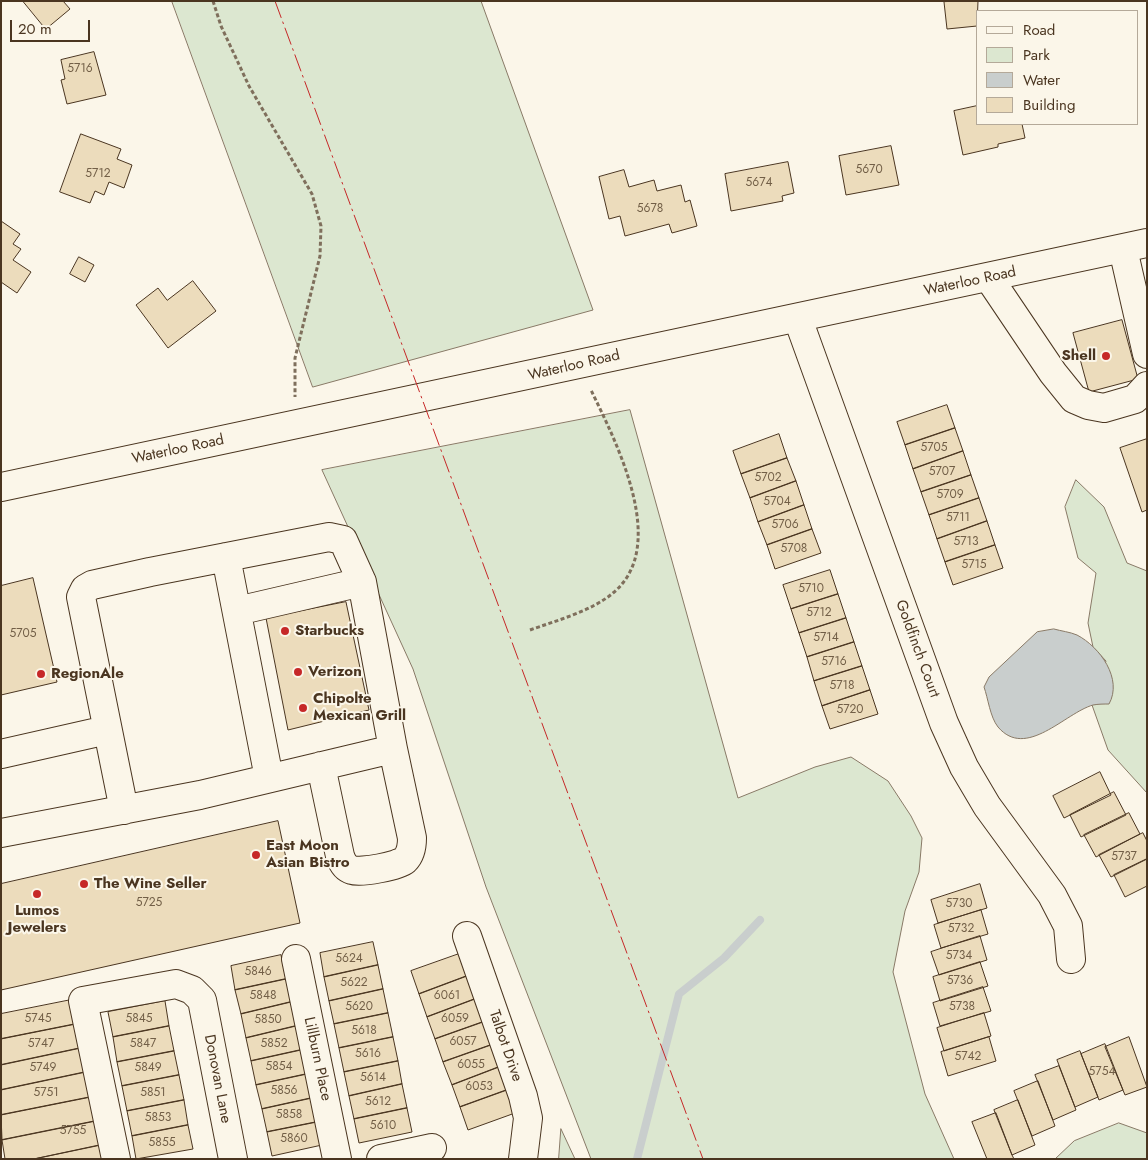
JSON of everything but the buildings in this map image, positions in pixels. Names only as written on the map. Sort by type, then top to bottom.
[{"type":"street","name":"Waterloo Road","points":[[1,487],[1135,246]]},
{"type":"street","points":[[1135,246],[1147,354]]},
{"type":"street","points":[[989,278],[1063,387],[1074,399],[1088,405],[1104,408],[1135,399],[1147,386]]},
{"type":"street","name":"Goldfinch Court","points":[[798,319],[944,724],[964,767],[987,806],[1052,895],[1068,926],[1071,959]]},
{"type":"street","points":[[124,810],[81,606],[83,593],[92,585],[329,537],[339,538],[346,544],[362,582],[412,844],[406,860],[362,871],[352,870],[344,864],[340,856],[321,766]]},
{"type":"street","points":[[226,557],[269,778]]},
{"type":"street","points":[[237,611],[362,582]]},
{"type":"street","points":[[1,754],[107,730]]},
{"type":"street","points":[[1,833],[124,810],[393,749]]},
{"type":"street","name":"Talbot Drive","points":[[467,936],[523,1096],[528,1118],[523,1159]]},
{"type":"street","name":"Lillburn Place","points":[[296,959],[337,1159]]},
{"type":"street","name":"Donovan Lane","points":[[116,1159],[83,1001],[176,984],[192,990],[202,1000],[233,1159]]},
{"type":"street","points":[[381,1159],[432,1148]]},
{"type":"path","points":[[213,1],[221,26],[249,86],[312,194],[321,226],[320,256],[295,358],[295,394],[302,424]]},
{"type":"path","points":[[530,630],[581,611],[612,594],[627,578],[638,552],[632,488],[617,446],[579,364]]},
{"type":"green space","points":[[172,1],[481,1],[593,310],[313,387]]},
{"type":"green space","points":[[630,410],[738,798],[815,767],[851,757],[888,781],[911,816],[922,838],[919,872],[905,911],[893,972],[925,1094],[954,1159],[591,1159],[486,887],[413,669],[322,470]]},
{"type":"green space","points":[[1076,480],[1104,507],[1127,563],[1147,571],[1147,793],[1108,750],[1092,705],[1106,661],[1093,647],[1088,623],[1096,573],[1078,558],[1065,507]]},
{"type":"green space","points":[[1119,1123],[1147,1133],[1147,1159],[1055,1159],[1074,1141]]},
{"type":"green space","points":[[561,1129],[575,1159],[559,1159]]},
{"type":"water","points":[[1054,629],[1077,635],[1086,640],[1101,656],[1111,674],[1113,684],[1113,694],[1109,704],[1093,705],[1033,737],[1021,739],[1009,736],[995,723],[984,687],[989,677],[1037,632]]},
{"type":"waterway","points":[[637,1159],[679,994],[724,958],[760,920]]},
{"type":"power","points":[[275,1],[703,1159]]},
{"type":"place","name":"Shell","points":[[1106,356]]},
{"type":"place","name":"Starbucks","points":[[285,631]]},
{"type":"place","name":"Verizon","points":[[298,672]]},
{"type":"place","name":"RegionAle","points":[[41,674]]},
{"type":"place","name":"Chipolte Mexican Grill","points":[[303,708]]},
{"type":"place","name":"East Moon Asian Bistro","points":[[256,855]]},
{"type":"place","name":"The Wine Seller","points":[[84,884]]},
{"type":"place","name":"Lumos Jewelers","points":[[37,894]]}]
